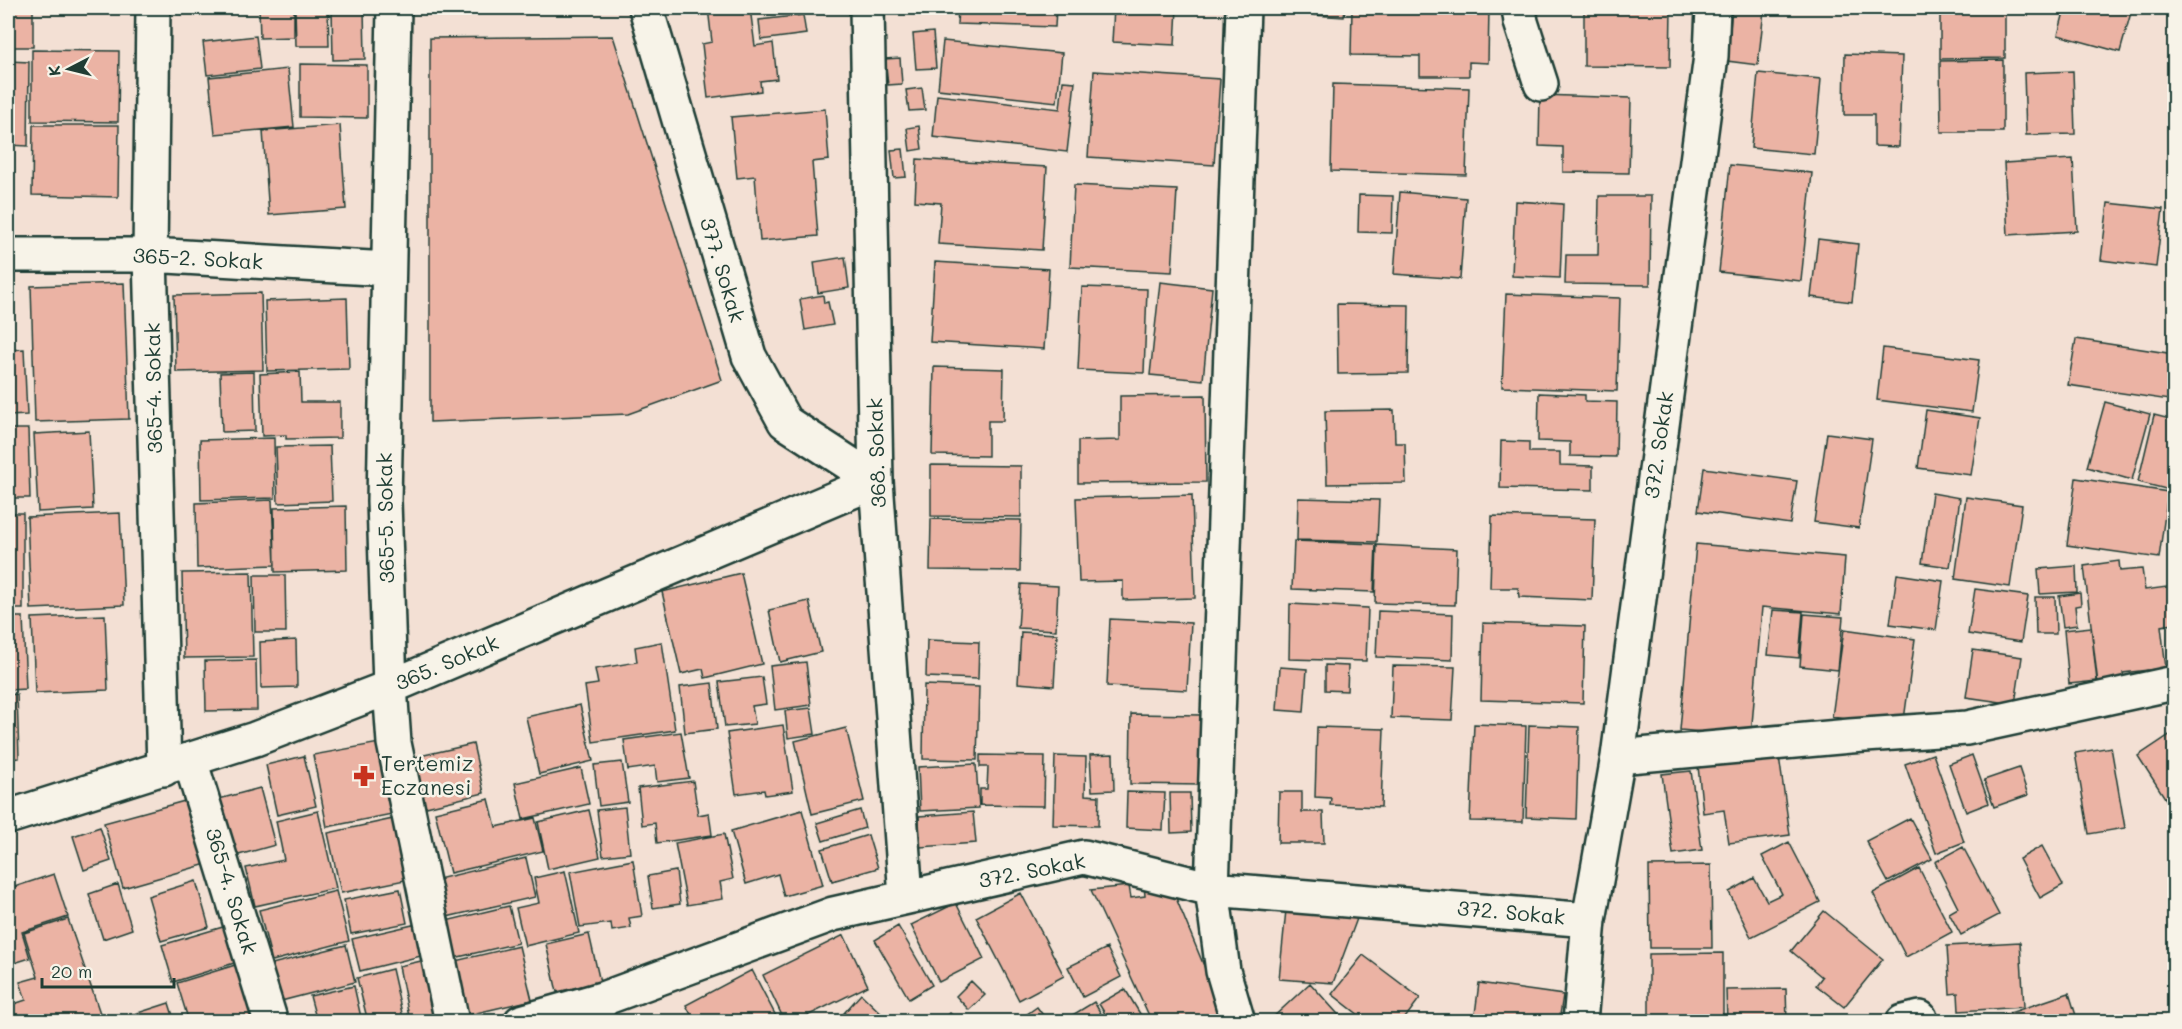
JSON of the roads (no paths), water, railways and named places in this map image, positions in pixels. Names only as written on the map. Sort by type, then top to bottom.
[{"type":"street","name":"365-4. Sokak","points":[[153,8],[150,255],[177,764],[271,1022]]},
{"type":"street","name":"365-5. Sokak","points":[[394,8],[384,501],[390,687],[394,743],[452,1022]]},
{"type":"street","name":"377. Sokak","points":[[645,8],[749,356],[785,422],[876,481]]},
{"type":"street","name":"368. Sokak","points":[[867,8],[876,481],[906,897]]},
{"type":"street","points":[[1238,1022],[1224,971],[1212,889],[1244,8]]},
{"type":"street","points":[[1519,8],[1521,22],[1541,84]]},
{"type":"street","name":"372. Sokak","points":[[521,1022],[596,1010],[833,914],[1084,857],[1212,889],[1589,920],[1618,757],[1711,56],[1713,8]]},
{"type":"street","name":"365-2. Sokak","points":[[8,255],[150,255],[388,269]]},
{"type":"street","name":"365. Sokak","points":[[8,817],[255,739],[390,687],[876,481]]},
{"type":"street","points":[[1618,757],[1967,728],[2175,684]]},
{"type":"street","points":[[1580,1022],[1589,920]]},
{"type":"place","name":"Tertemiz Eczanesi","points":[[364,776]]}]
